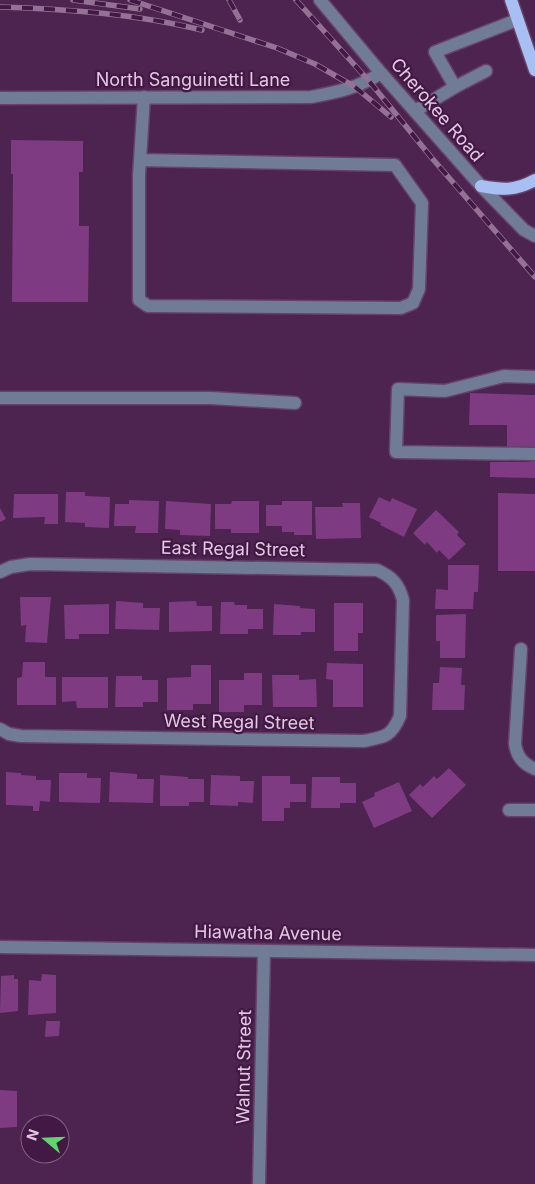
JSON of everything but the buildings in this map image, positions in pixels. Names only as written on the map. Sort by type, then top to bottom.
[{"type":"main road","points":[[511,0],[535,70]]},
{"type":"main road","points":[[481,186],[506,190],[524,187],[535,180]]},
{"type":"street","name":"Cherokee Road","points":[[320,0],[381,73],[481,186],[524,230],[535,236]]},
{"type":"street","points":[[455,87],[435,52],[518,20]]},
{"type":"street","points":[[415,110],[486,71]]},
{"type":"street","name":"North Sanguinetti Lane","points":[[0,98],[311,98],[342,92],[381,73]]},
{"type":"street","points":[[140,160],[395,165],[422,203],[419,289],[413,303],[401,308],[148,306],[139,300],[140,160],[144,97]]},
{"type":"street","points":[[535,377],[504,376],[445,391],[398,389],[396,452],[535,454]]},
{"type":"street","points":[[0,398],[212,398],[296,403]]},
{"type":"street","name":"East Regal Street","points":[[0,572],[11,566],[30,564],[377,570],[393,578],[399,587],[403,600],[403,648]]},
{"type":"street","name":"West Regal Street","points":[[0,729],[8,734],[21,736],[364,741],[385,736],[397,723],[400,716],[403,648]]},
{"type":"street","points":[[521,650],[516,754],[524,763],[535,769]]},
{"type":"street","points":[[508,810],[535,810]]},
{"type":"street","name":"Hiawatha Avenue","points":[[0,947],[535,955]]},
{"type":"street","name":"Walnut Street","points":[[259,1184],[264,951]]},
{"type":"railway","points":[[73,0],[140,9]]},
{"type":"railway","points":[[130,0],[277,48],[315,64],[355,87],[391,117]]},
{"type":"railway","points":[[229,0],[240,20]]},
{"type":"railway","points":[[296,0],[369,81],[431,157],[535,277]]},
{"type":"railway","points":[[0,7],[102,13],[177,24],[202,30]]}]
